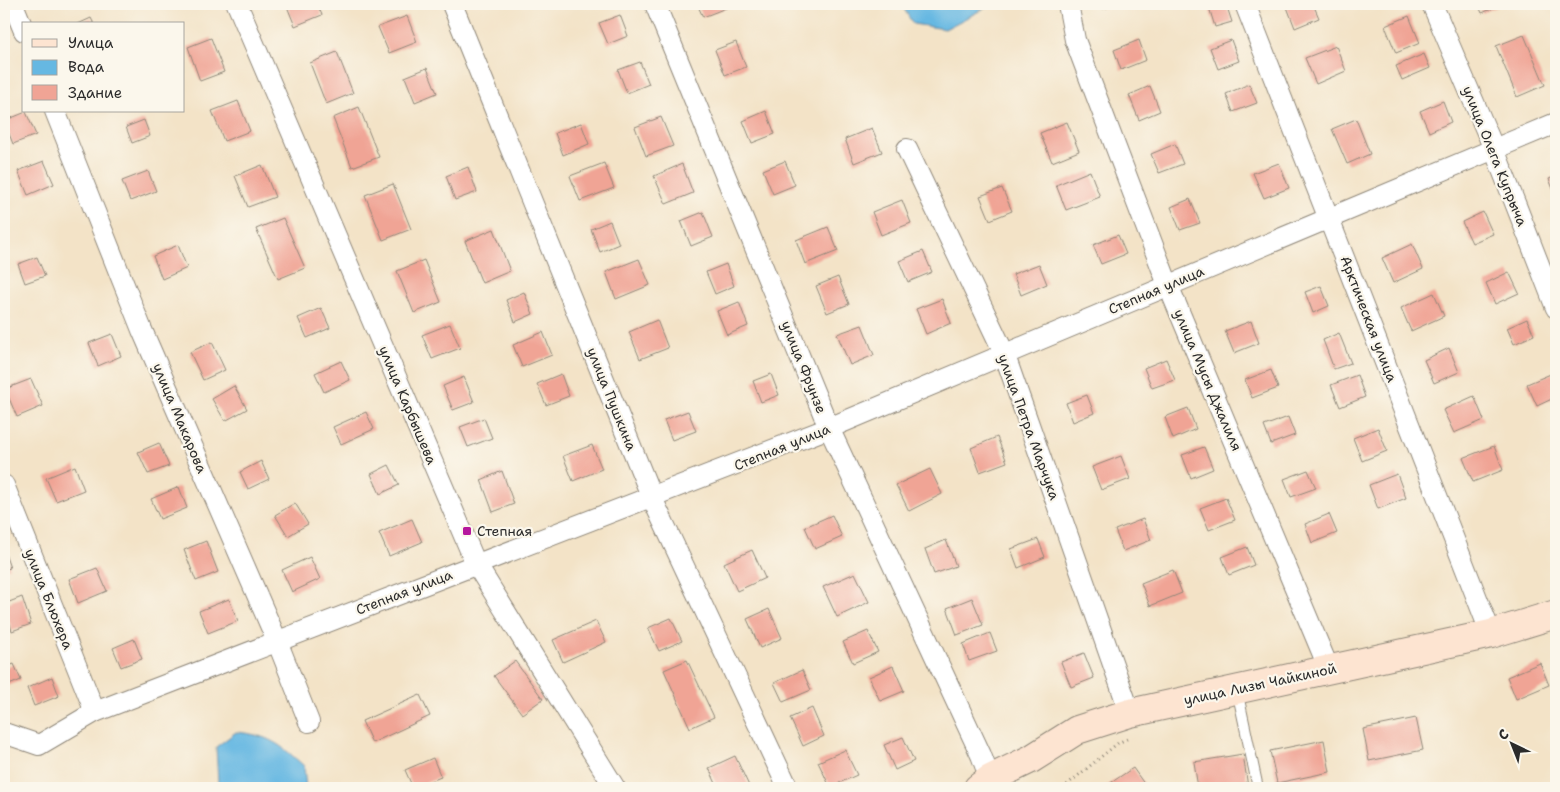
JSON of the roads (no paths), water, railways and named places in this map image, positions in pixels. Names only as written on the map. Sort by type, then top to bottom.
[{"type":"street","points":[[13,4],[22,26]]},
{"type":"street","name":"улица Карбышева","points":[[237,4],[476,564],[614,788]]},
{"type":"street","name":"улица Пушкина","points":[[452,4],[652,498],[788,788]]},
{"type":"street","name":"улица Фрунзе","points":[[655,4],[829,428],[994,781]]},
{"type":"street","name":"улица Мусы Джалиля","points":[[1068,4],[1075,40],[1168,285],[1329,669]]},
{"type":"street","name":"Арктическая улица","points":[[1245,4],[1491,634]]},
{"type":"street","name":"улица Олега Купрыча","points":[[1432,4],[1494,149],[1556,308]]},
{"type":"street","name":"улица Макарова","points":[[56,112],[142,330],[277,641],[310,722]]},
{"type":"street","name":"Степная улица","points":[[4,733],[39,745],[95,712],[829,428],[1556,123]]},
{"type":"street","name":"улица Петра Марчука","points":[[907,150],[1004,353],[1130,713]]},
{"type":"street","name":"улица Блюхера","points":[[4,485],[95,712]]},
{"type":"street","name":"улица Лизы Чайкиной","points":[[994,781],[1077,730],[1130,713],[1491,634],[1556,614]]},
{"type":"lane","points":[[1237,689],[1258,788]]},
{"type":"water","points":[[901,4],[989,4],[985,8],[945,29],[913,24]]},
{"type":"water","points":[[236,732],[257,735],[281,746],[304,766],[306,788],[215,788],[218,782],[216,747]]},
{"type":"place","name":"Степная","points":[[467,531]]}]
